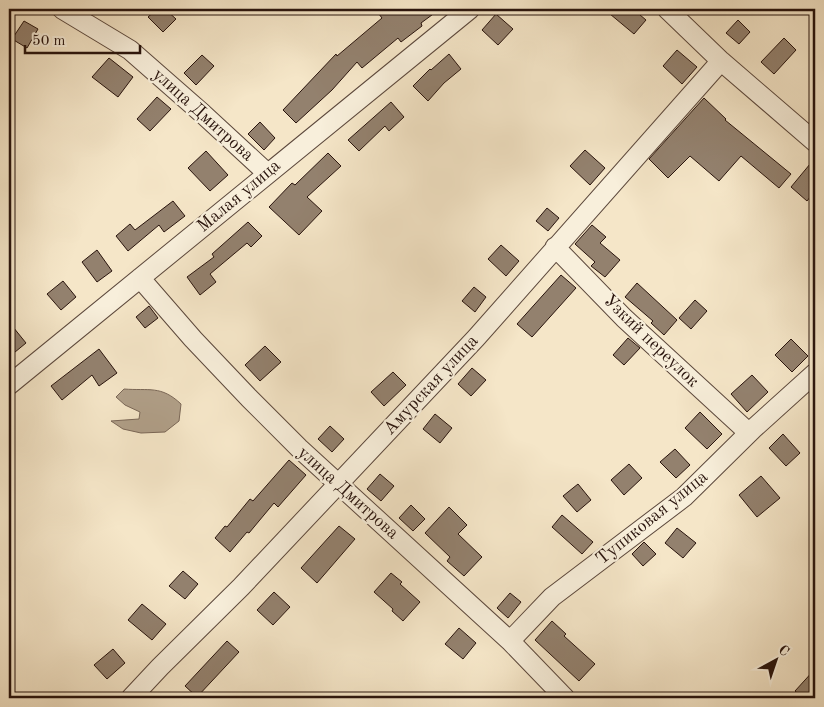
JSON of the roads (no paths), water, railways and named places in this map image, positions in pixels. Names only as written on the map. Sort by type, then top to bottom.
[{"type":"street","name":"улица Дмитрова","points":[[62,9],[130,50],[267,173]]},
{"type":"street","name":"Малая улица","points":[[9,385],[470,9]]},
{"type":"street","points":[[667,9],[721,61],[815,142]]},
{"type":"street","name":"Амурская улица","points":[[130,698],[241,587],[476,338],[721,61]]},
{"type":"street","name":"Узкий переулок","points":[[556,247],[624,318],[748,433]]},
{"type":"street","name":"улица Дмитрова","points":[[140,278],[249,398],[299,448],[510,641],[566,698]]},
{"type":"street","name":"Тупиковая улица","points":[[510,641],[552,597],[684,497],[748,433],[815,372]]}]
